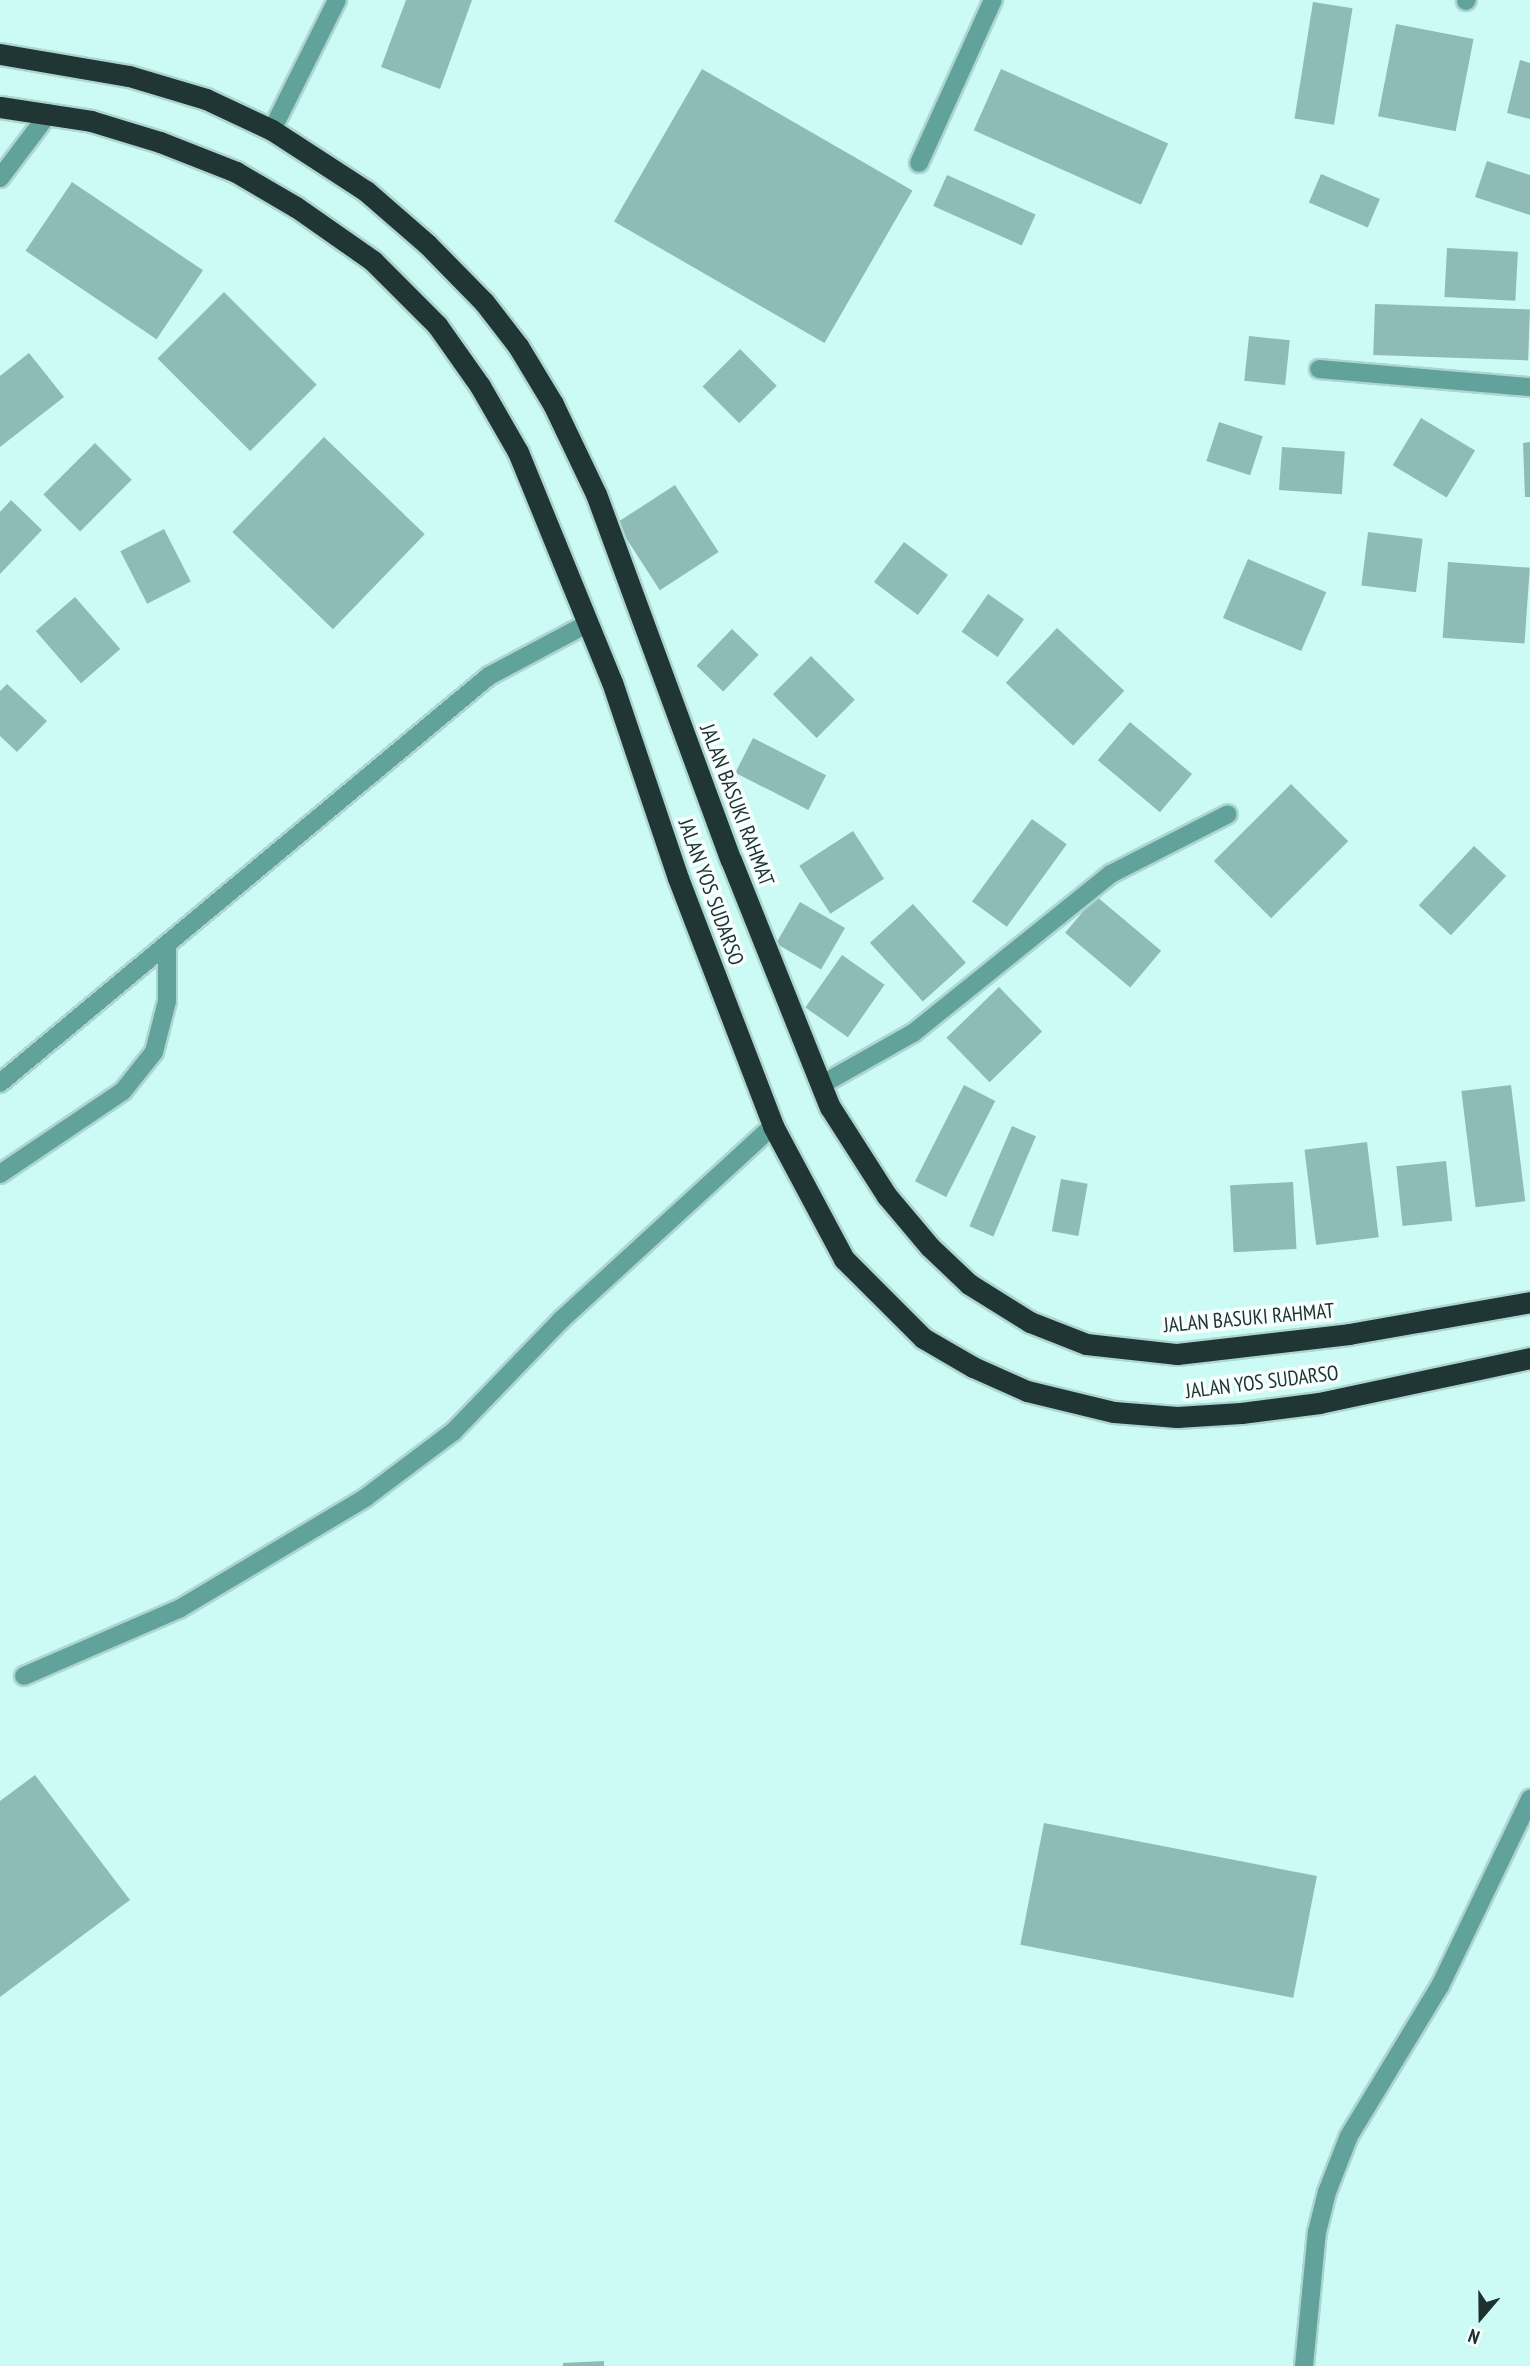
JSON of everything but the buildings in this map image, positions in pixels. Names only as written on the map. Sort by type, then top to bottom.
[{"type":"highway","name":"JALAN BASUKI RAHMAT","points":[[0,54],[129,76],[206,99],[272,130],[366,191],[427,244],[484,302],[518,346],[553,404],[596,494],[731,860],[830,1107],[887,1196],[930,1247],[969,1284],[1030,1322],[1086,1344],[1191,1352],[1349,1334],[1530,1302]]},
{"type":"highway","name":"JALAN YOS SUDARSO","points":[[0,107],[90,121],[149,139],[236,172],[296,207],[373,261],[437,325],[486,397],[518,452],[612,682],[678,878],[773,1126],[844,1259],[923,1338],[973,1367],[1027,1391],[1114,1412],[1177,1416],[1241,1413],[1319,1403],[1530,1358]]},
{"type":"street","points":[[272,130],[337,0]]},
{"type":"street","points":[[919,163],[993,0]]},
{"type":"street","points":[[0,178],[49,113]]},
{"type":"street","points":[[1319,369],[1530,387]]},
{"type":"street","points":[[0,1083],[489,676],[587,624]]},
{"type":"street","points":[[821,1085],[913,1032],[1111,874],[1228,814]]},
{"type":"street","points":[[0,1174],[123,1091],[153,1052],[167,1002],[167,944]]},
{"type":"street","points":[[24,1676],[180,1609],[365,1498],[453,1432],[561,1320],[773,1126]]},
{"type":"street","points":[[1304,2366],[1317,2232],[1327,2192],[1349,2136],[1440,1986],[1530,1799]]}]
